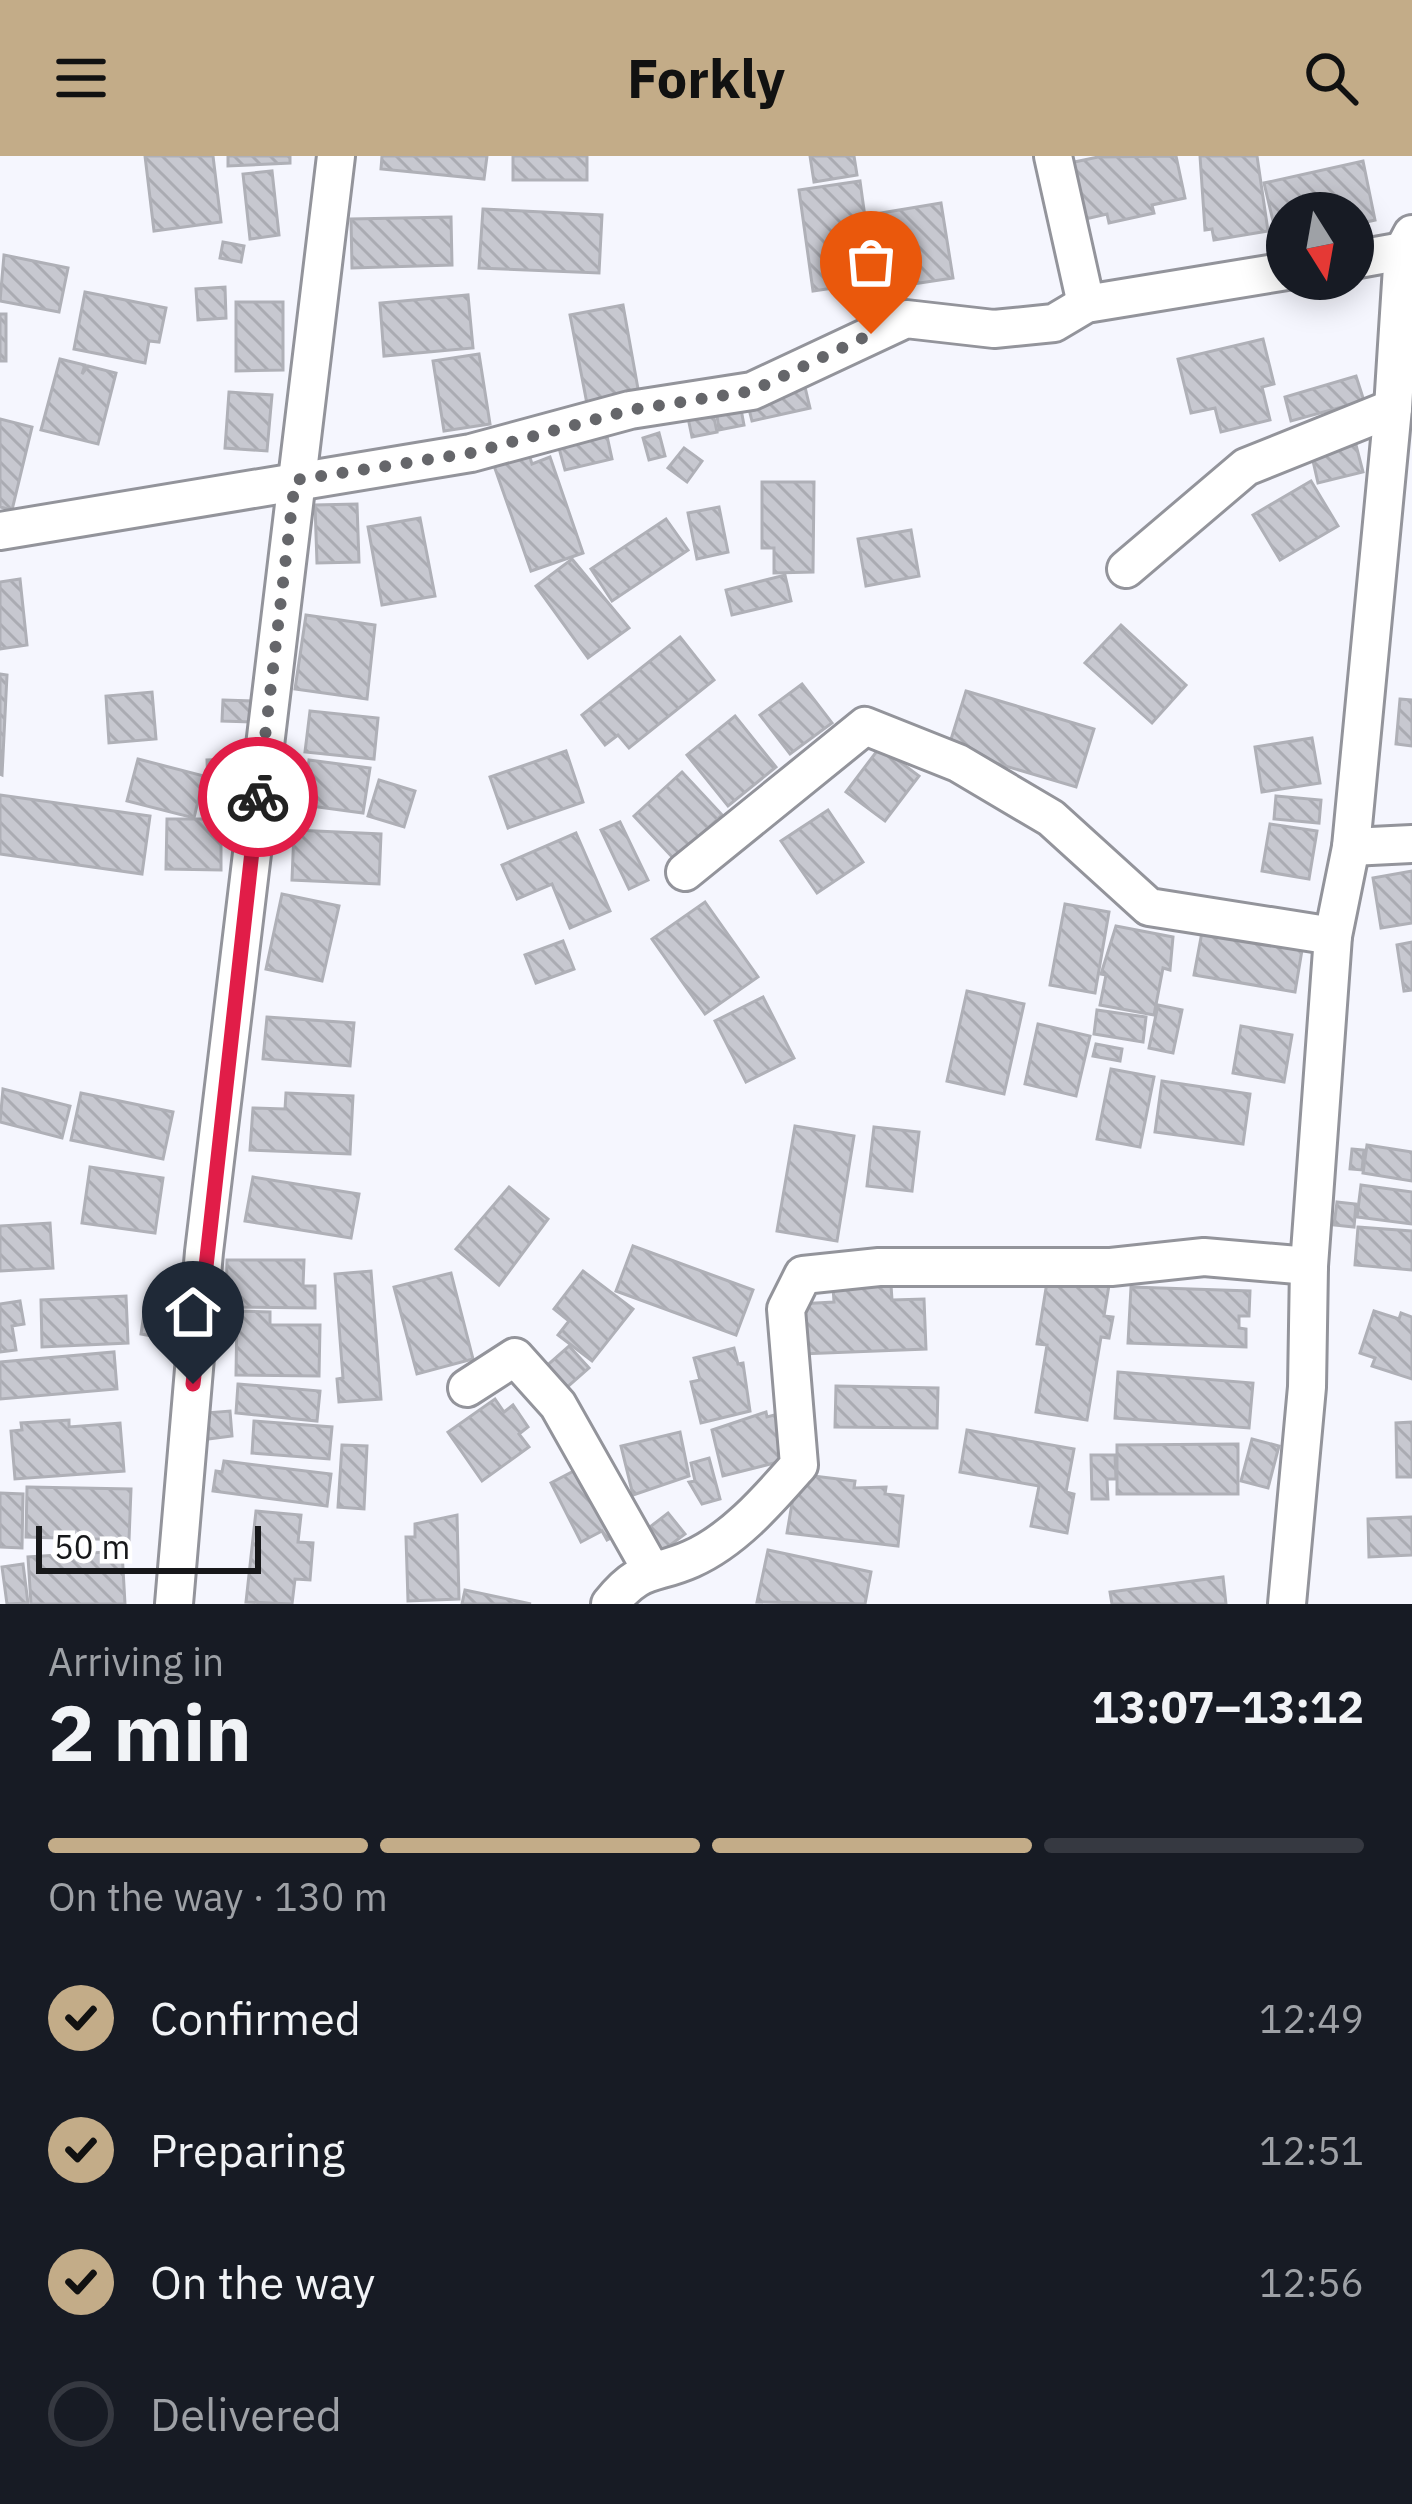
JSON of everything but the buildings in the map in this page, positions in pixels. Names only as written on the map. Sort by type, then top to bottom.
[{"type":"street","points":[[174,1604],[204,1252],[336,156]]},
{"type":"street","points":[[1053,156],[1086,304]]},
{"type":"street","points":[[1287,1604],[1307,1388],[1310,1266],[1333,936],[1351,847],[1407,242],[1374,253]]},
{"type":"street","points":[[0,531],[471,453],[630,410],[752,391],[906,319],[994,329],[1054,322],[1086,304],[1266,275]]},
{"type":"street","points":[[1126,568],[1246,467],[1393,408]]},
{"type":"street","points":[[685,872],[865,725],[958,763],[1051,818],[1149,907],[1333,936]]},
{"type":"street","points":[[1351,847],[1412,844]]},
{"type":"street","points":[[610,1604],[650,1568],[691,1559],[762,1508],[800,1465],[786,1309],[803,1275],[879,1267],[1111,1267],[1204,1257],[1310,1266]]},
{"type":"street","points":[[467,1388],[515,1357],[557,1405],[650,1568]]},
{"type":"way so far","points":[[258,797],[295,480],[471,453],[630,410],[752,391],[871,334]]},
{"type":"route","points":[[193,1384],[258,797]]}]
